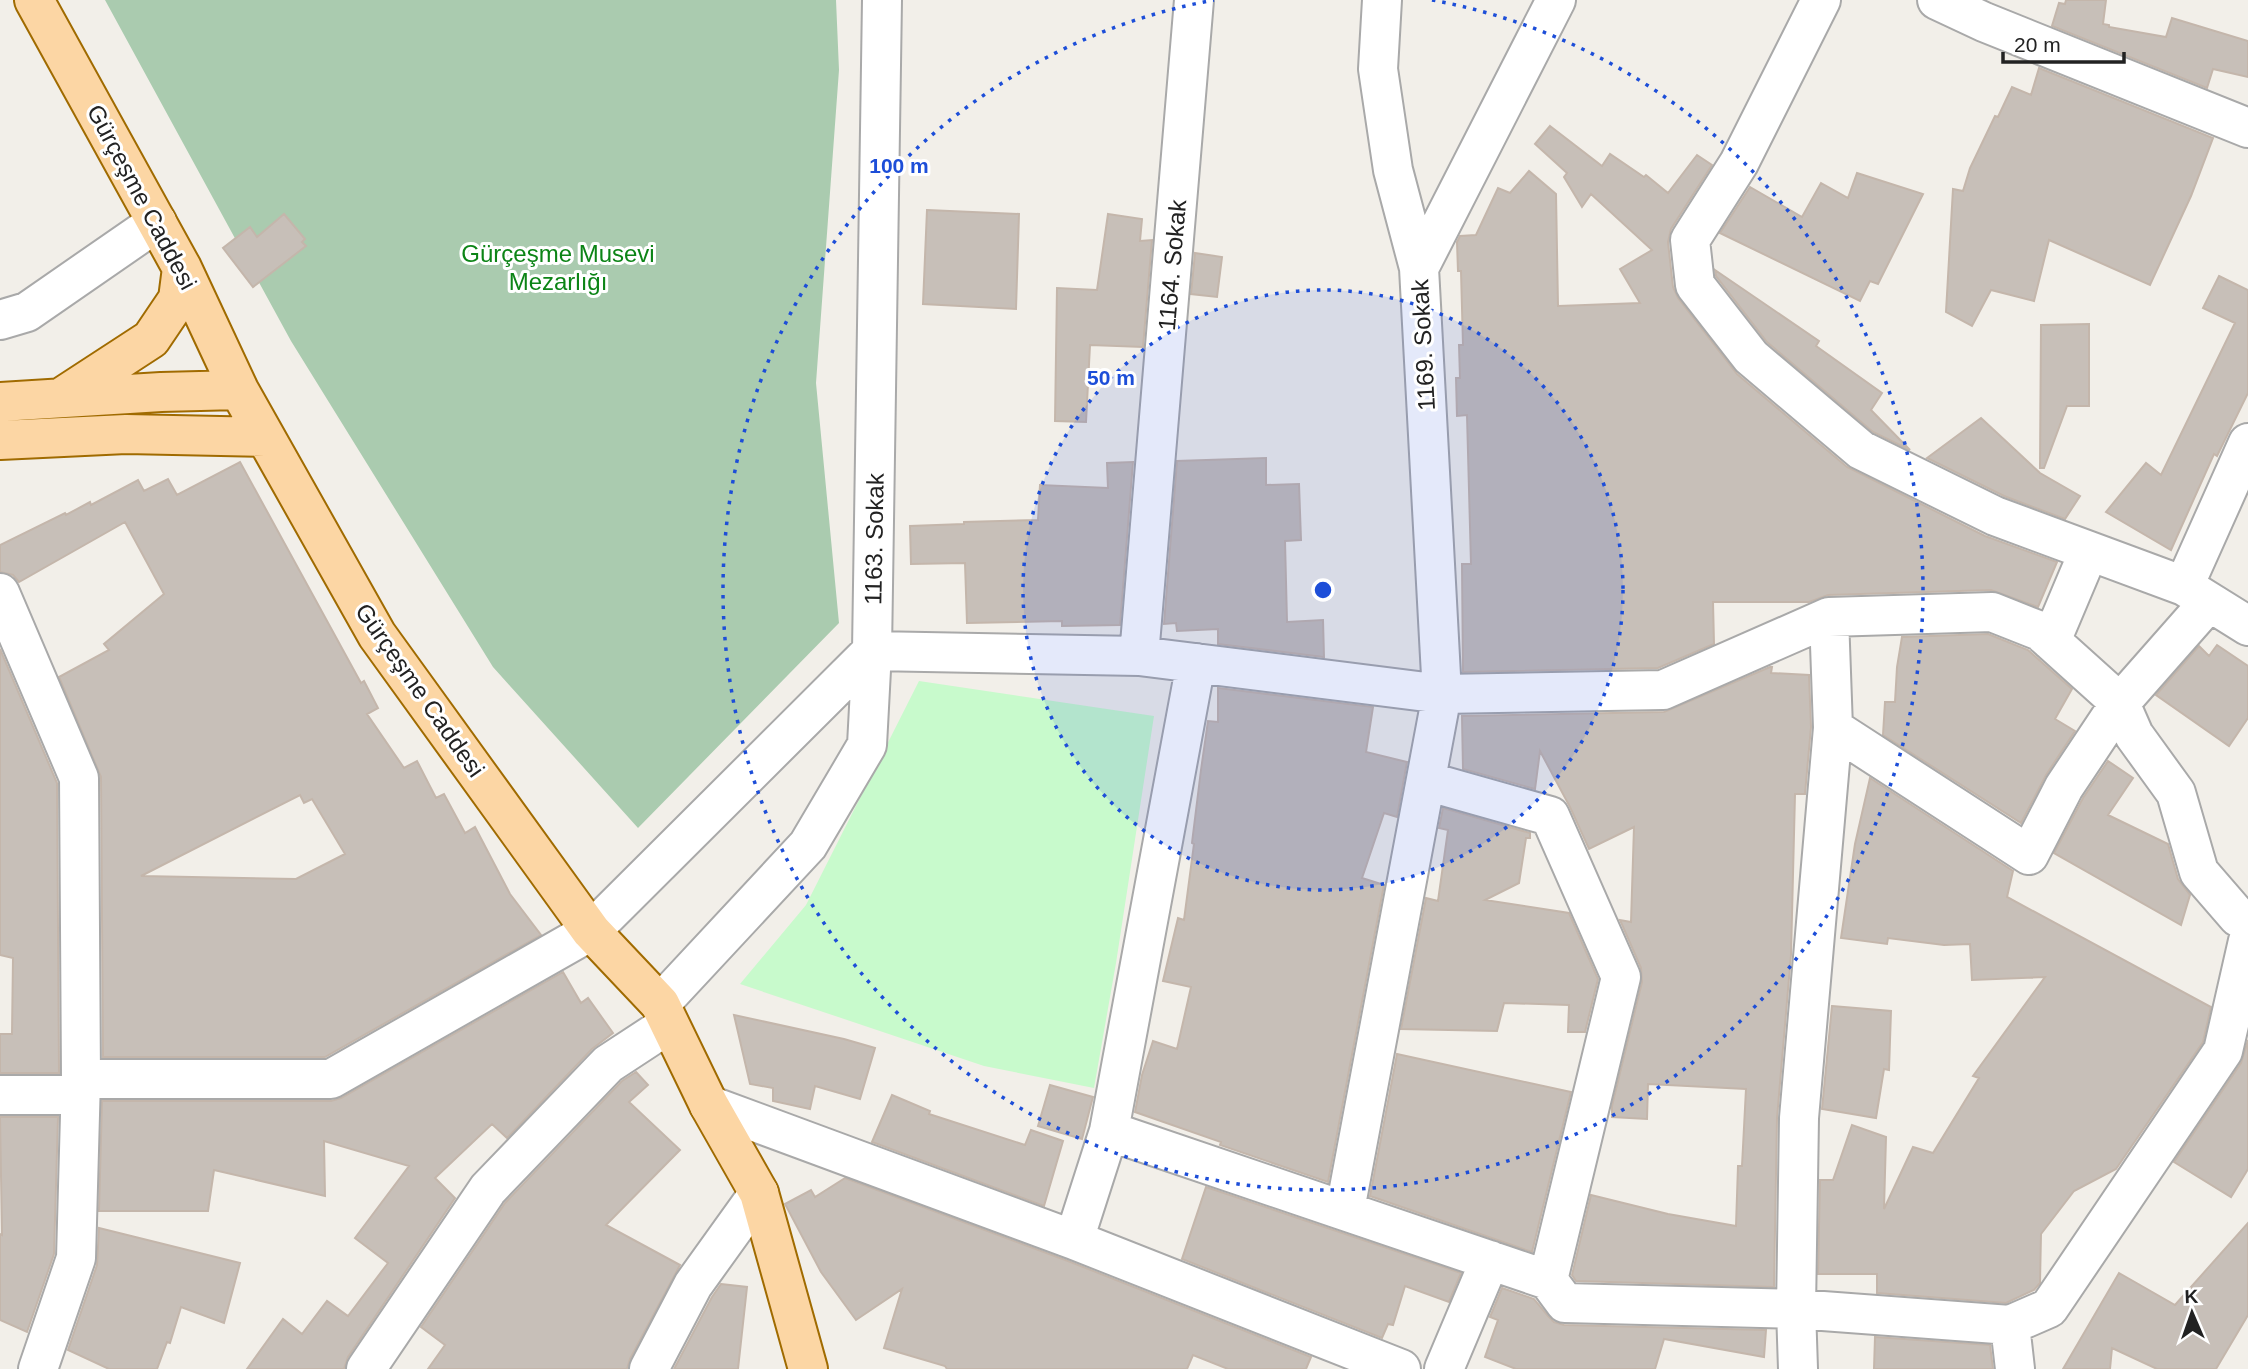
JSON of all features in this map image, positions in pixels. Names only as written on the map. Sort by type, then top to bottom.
[{"type":"main road","name":"Gürçeşme Caddesi","points":[[34,0],[182,268],[239,390],[377,635],[591,931],[665,1014],[709,1105],[759,1193],[809,1369]]},
{"type":"main road","points":[[61,398],[151,339],[178,299],[182,268]]},
{"type":"main road","points":[[0,402],[239,390]]},
{"type":"main road","points":[[0,440],[126,434],[265,437]]},
{"type":"street","name":"1163. Sokak","points":[[366,1369],[488,1189],[608,1064],[665,1014],[808,845],[867,746],[872,651],[882,0]]},
{"type":"street","name":"1164. Sokak","points":[[1139,656],[1194,0]]},
{"type":"street","name":"1169. Sokak","points":[[1345,1210],[1442,694],[1419,268],[1393,170],[1378,69],[1382,0]]},
{"type":"street","points":[[1419,268],[1556,0]]},
{"type":"street","points":[[1821,0],[1739,163],[1690,240],[1695,285],[1751,357],[1861,450],[1994,516],[2196,594],[2248,626]]},
{"type":"street","points":[[1937,0],[1989,11],[2248,128]]},
{"type":"street","points":[[0,320],[27,312],[157,222]]},
{"type":"street","points":[[1833,728],[2029,855],[2064,787],[2196,594],[2248,443]]},
{"type":"street","points":[[2051,641],[2088,551]]},
{"type":"street","points":[[0,593],[79,778],[80,1087],[76,1258],[38,1369]]},
{"type":"street","points":[[0,1095],[80,1087],[331,1079],[591,931],[872,651],[1139,656],[1442,694],[1663,690],[1829,617],[1992,612],[2040,631],[2120,703],[2134,734],[2176,793],[2199,872],[2238,917],[2248,922]]},
{"type":"street","points":[[1798,1369],[1798,1118],[1833,728],[1829,617]]},
{"type":"street","points":[[1074,1240],[1109,1131],[1196,663]]},
{"type":"street","points":[[1426,780],[1550,816],[1621,977],[1548,1280]]},
{"type":"street","points":[[1109,1131],[1548,1280],[1566,1303],[1796,1309],[2010,1325],[2049,1308],[2223,1051],[2248,942]]},
{"type":"street","points":[[709,1105],[1074,1240],[1401,1369]]},
{"type":"street","points":[[649,1369],[693,1284],[759,1193]]},
{"type":"street","points":[[1444,1369],[1490,1260]]},
{"type":"street","points":[[2010,1325],[2015,1369]]},
{"type":"green space","name":"Gürçeşme Musevi Mezarlığı","points":[[105,0],[836,0],[839,70],[816,383],[839,623],[638,828],[493,667],[291,341]]},
{"type":"green space","points":[[919,681],[1154,716],[1094,1088],[984,1066],[740,984],[806,905]]},
{"type":"building","points":[[2066,0],[2106,0],[2103,24],[2109,27],[2166,37],[2172,18],[2248,41],[2248,77],[2213,69],[2207,88],[2052,26],[2059,3],[2065,4]]},
{"type":"building","points":[[2039,68],[2213,138],[2191,196],[2150,285],[2049,240],[2034,301],[1991,290],[1972,326],[1946,312],[1953,189],[1963,191],[1970,168],[2012,87],[2031,95]]},
{"type":"building","points":[[1550,126],[1602,166],[1610,154],[1644,177],[1646,175],[1668,193],[1697,155],[1712,165],[1671,229],[1668,242],[1673,287],[1678,298],[1737,374],[1847,467],[1985,536],[2057,562],[2038,607],[1991,590],[1828,595],[1809,602],[1713,602],[1714,644],[1658,668],[1463,672],[1462,564],[1471,564],[1467,415],[1457,416],[1456,378],[1460,378],[1459,345],[1463,345],[1461,271],[1458,271],[1457,242],[1460,236],[1476,235],[1498,188],[1510,193],[1529,171],[1556,194],[1558,306],[1640,303],[1620,269],[1652,250],[1591,194],[1582,207],[1564,177],[1567,173],[1535,144]]},
{"type":"building","points":[[1857,173],[1923,194],[1878,284],[1870,281],[1860,301],[1720,233],[1750,187],[1802,217],[1821,183],[1848,198]]},
{"type":"building","points":[[927,210],[1019,214],[1016,309],[923,304]]},
{"type":"building","points":[[284,214],[305,239],[302,242],[306,246],[253,287],[223,248],[250,227],[257,237]]},
{"type":"building","points":[[1108,214],[1142,219],[1140,241],[1152,240],[1143,347],[1090,345],[1086,422],[1055,421],[1057,288],[1097,290]]},
{"type":"building","points":[[1195,253],[1222,257],[1217,297],[1191,294]]},
{"type":"building","points":[[1715,270],[1819,341],[1816,346],[1882,393],[1871,410],[1910,450],[1873,432],[1767,342],[1716,276]]},
{"type":"building","points":[[2219,276],[2248,290],[2248,393],[2217,456],[2214,454],[2171,550],[2106,512],[2146,463],[2161,475],[2235,323],[2203,308]]},
{"type":"building","points":[[2089,324],[2089,406],[2067,406],[2044,468],[2040,468],[2041,325]]},
{"type":"building","points":[[1981,418],[2040,473],[2080,496],[2065,519],[2004,496],[1927,458]]},
{"type":"building","points":[[1266,458],[1266,485],[1299,484],[1301,540],[1285,541],[1287,622],[1323,620],[1324,657],[1218,644],[1218,629],[1177,631],[1176,623],[1164,624],[1177,461]]},
{"type":"building","points":[[240,462],[361,683],[364,681],[378,708],[367,714],[404,768],[417,761],[436,798],[444,794],[465,833],[475,827],[510,894],[541,935],[325,1057],[103,1057],[101,777],[59,677],[109,650],[104,644],[164,594],[125,522],[19,582],[13,575],[0,572],[0,545],[90,502],[91,505],[138,480],[144,491],[168,479],[177,495]],"holes":[[[300,795],[304,803],[312,799],[345,854],[296,879],[141,876]]]},
{"type":"building","points":[[1133,462],[1120,625],[1062,626],[1062,621],[967,623],[965,563],[911,564],[910,526],[1038,520],[1040,485],[1108,488],[1107,463]]},
{"type":"building","points":[[1988,634],[2028,650],[2072,689],[2055,719],[2075,731],[2046,775],[2021,823],[1883,735],[1885,702],[1895,702],[1902,637]]},
{"type":"building","points":[[2217,645],[2248,666],[2248,718],[2229,746],[2156,695],[2199,646],[2209,656]]},
{"type":"building","points":[[0,649],[57,783],[59,1073],[0,1073],[0,1034],[12,1034],[13,958],[0,955]]},
{"type":"building","points":[[1770,667],[1771,673],[1809,675],[1811,727],[1805,794],[1795,794],[1791,955],[1777,1118],[1774,1287],[1576,1281],[1572,1275],[1591,1195],[1668,1214],[1736,1226],[1738,1166],[1742,1166],[1746,1089],[1648,1084],[1647,1119],[1612,1117],[1612,1106],[1642,982],[1641,968],[1620,920],[1631,922],[1634,827],[1589,849],[1540,751],[1535,789],[1463,769],[1462,716],[1664,712]]},
{"type":"building","points":[[1218,688],[1373,707],[1366,752],[1407,762],[1397,817],[1384,813],[1362,878],[1384,885],[1328,1182],[1135,1112],[1142,1075],[1153,1041],[1177,1049],[1191,987],[1163,981],[1178,918],[1184,920],[1208,721],[1218,722]]},
{"type":"building","points":[[2108,761],[2133,778],[2108,815],[2168,844],[2178,879],[2190,895],[2181,925],[2054,853],[2083,798]]},
{"type":"building","points":[[1870,778],[2013,871],[2007,897],[2211,1007],[2203,1042],[2116,1169],[2074,1191],[2041,1234],[2040,1283],[2034,1290],[2006,1303],[1877,1293],[1877,1274],[1818,1274],[1820,1180],[1833,1180],[1852,1125],[1886,1137],[1884,1209],[1913,1147],[1933,1153],[1979,1078],[1973,1076],[2045,977],[1972,980],[1970,944],[1944,945],[1888,938],[1887,944],[1841,938],[1855,844]]},
{"type":"building","points":[[1443,808],[1530,833],[1530,838],[1526,838],[1519,883],[1485,900],[1569,913],[1598,979],[1585,1032],[1568,1032],[1569,1005],[1504,1003],[1497,1031],[1401,1029],[1426,898],[1438,901],[1448,830],[1439,828]]},
{"type":"building","points":[[563,972],[581,1003],[588,998],[613,1033],[592,1049],[507,1138],[492,1124],[435,1178],[455,1198],[348,1357],[344,1369],[247,1369],[283,1319],[302,1334],[327,1301],[348,1316],[388,1263],[355,1238],[409,1166],[324,1141],[325,1196],[214,1170],[208,1211],[99,1211],[102,1101],[331,1101],[341,1098]]},
{"type":"building","points":[[1832,1006],[1891,1011],[1889,1070],[1884,1069],[1876,1118],[1822,1109]]},
{"type":"building","points":[[734,1015],[875,1048],[860,1099],[815,1086],[810,1109],[773,1101],[773,1088],[750,1084]]},
{"type":"building","points":[[2248,1040],[2248,1169],[2231,1197],[2174,1162],[2241,1063]]},
{"type":"building","points":[[1397,1054],[1571,1092],[1532,1252],[1370,1196]]},
{"type":"building","points":[[636,1072],[648,1085],[629,1102],[680,1150],[606,1225],[680,1265],[627,1369],[428,1369],[445,1345],[421,1327],[505,1203],[622,1081]]},
{"type":"building","points":[[1050,1085],[1093,1097],[1082,1139],[1038,1126]]},
{"type":"building","points":[[892,1095],[930,1111],[929,1114],[1025,1145],[1031,1130],[1063,1141],[1044,1206],[872,1142]]},
{"type":"building","points":[[0,1117],[58,1117],[54,1254],[27,1332],[0,1320]]},
{"type":"building","points":[[845,1178],[1068,1261],[1311,1357],[1306,1369],[1228,1369],[1193,1355],[1187,1369],[947,1369],[945,1366],[884,1348],[902,1289],[856,1320],[821,1272],[785,1204],[811,1190],[815,1197]]},
{"type":"building","points":[[1206,1187],[1461,1273],[1449,1302],[1405,1286],[1393,1325],[1388,1324],[1382,1338],[1182,1259]]},
{"type":"building","points":[[2248,1223],[2248,1315],[2216,1369],[2157,1369],[2112,1348],[2110,1369],[2063,1369],[2119,1273],[2175,1305]]},
{"type":"building","points":[[99,1228],[240,1263],[224,1323],[181,1307],[170,1343],[167,1342],[157,1369],[109,1369],[68,1350],[97,1265]]},
{"type":"building","points":[[721,1284],[747,1287],[738,1369],[674,1369],[712,1297]]},
{"type":"building","points":[[1502,1288],[1534,1299],[1554,1322],[1564,1325],[1766,1330],[1764,1357],[1664,1339],[1655,1369],[1516,1369],[1485,1357],[1498,1320],[1490,1317]]},
{"type":"building","points":[[1875,1337],[1990,1345],[1993,1369],[1874,1369]]}]
